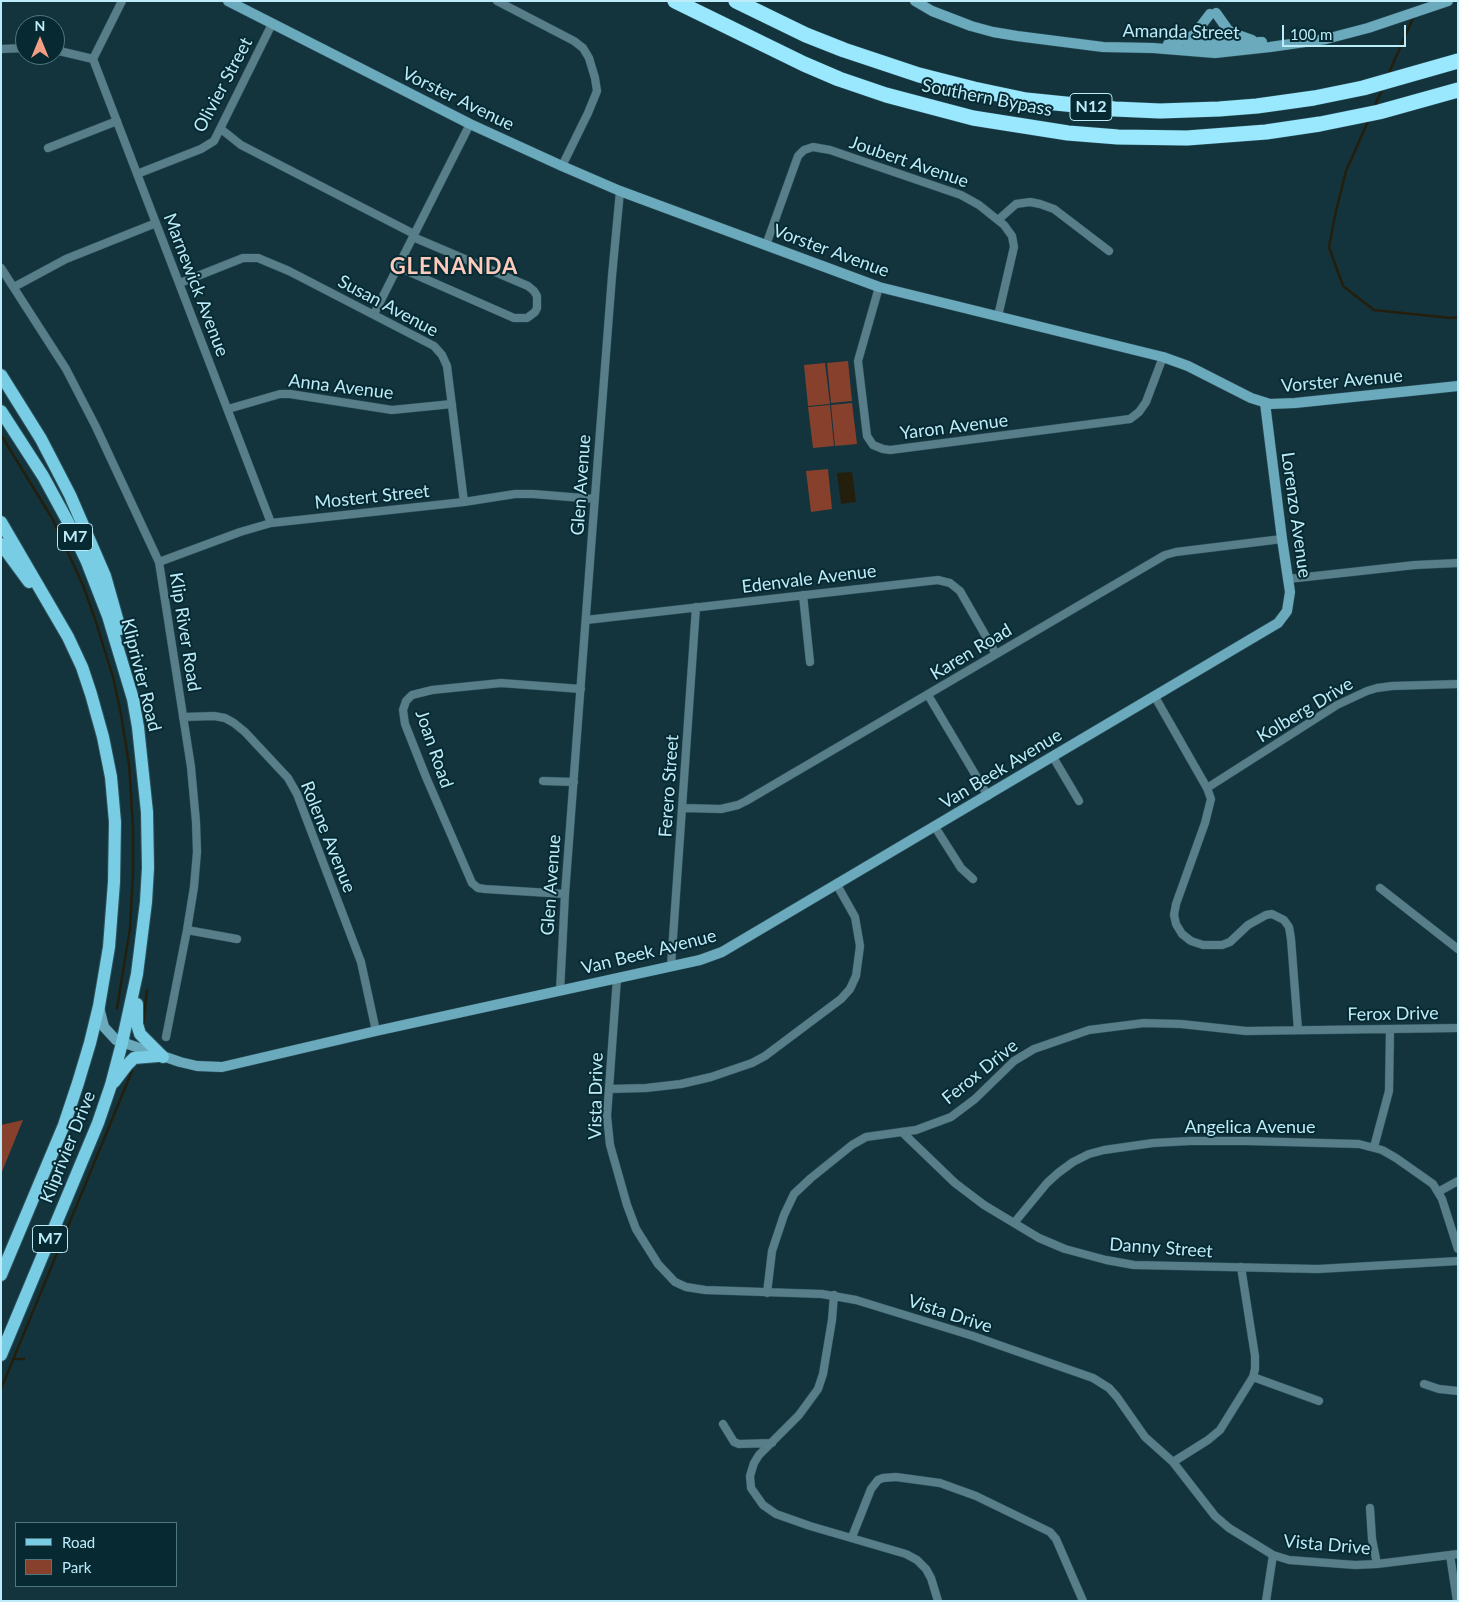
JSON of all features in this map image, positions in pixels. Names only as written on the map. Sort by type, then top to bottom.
[{"type":"highway","name":"Southern Bypass","points":[[675,1],[804,64],[839,79],[886,95],[973,118],[1068,133],[1118,137],[1188,138],[1266,132],[1320,124],[1379,112],[1458,90]]},
{"type":"highway","name":"Southern Bypass","points":[[736,1],[806,35],[919,75],[1026,100],[1115,109],[1160,111],[1219,109],[1305,99],[1363,88],[1458,61]]},
{"type":"main road","points":[[1,375],[57,469],[92,544],[110,591],[122,633],[125,650],[125,674]]},
{"type":"main road","name":"Kliprivier Road","points":[[1,411],[43,476],[88,562],[108,616],[138,727],[147,812],[148,868],[146,902],[137,974]]},
{"type":"main road","name":"M7","points":[[1,522],[68,637],[91,694],[103,737],[111,777],[115,822],[114,882],[109,947],[99,1006]]},
{"type":"main road","points":[[1,544],[54,613]]},
{"type":"main road","points":[[137,974],[138,1029],[143,1038],[160,1056]]},
{"type":"main road","name":"Kliprivier Drive","points":[[1,1355],[98,1123],[111,1085],[122,1043],[137,974]]},
{"type":"main road","name":"Kliprivier Drive","points":[[1,1275],[64,1125],[78,1084],[99,1006]]},
{"type":"main road","points":[[111,1085],[134,1058],[160,1056]]},
{"type":"street","points":[[65,52],[93,59],[122,1]]},
{"type":"street","name":"Vorster Avenue","points":[[228,1],[470,124],[562,166],[620,191],[879,287],[1164,357],[1188,366],[1251,398],[1265,403],[1282,404],[1458,386]]},
{"type":"street","points":[[497,1],[574,41],[583,48],[589,58],[597,92],[562,166]]},
{"type":"street","name":"Amanda Street","points":[[915,1],[952,19],[1009,35],[1103,47],[1153,48],[1215,53],[1326,39],[1368,28],[1448,1]]},
{"type":"street","name":"Amanda Street","points":[[924,1],[972,21],[1015,32],[1096,42],[1214,45],[1261,42],[1354,26],[1432,1]]},
{"type":"street","points":[[1168,44],[1194,35],[1213,14],[1235,34],[1261,42]]},
{"type":"street","name":"Olivier Street","points":[[138,174],[206,147],[214,140],[272,24]]},
{"type":"street","points":[[1,49],[15,48]]},
{"type":"street","name":"Marnewick Avenue","points":[[93,59],[271,522]]},
{"type":"street","points":[[48,148],[117,120]]},
{"type":"street","points":[[374,314],[470,124]]},
{"type":"street","points":[[221,129],[241,145],[414,235],[528,286],[537,296],[537,308],[527,318],[514,318],[398,267]]},
{"type":"street","name":"Joubert Avenue","points":[[766,245],[796,159],[801,152],[813,147],[830,150],[961,195],[979,205],[1010,231],[1014,246],[1011,266],[998,316]]},
{"type":"street","name":"Glen Avenue","points":[[560,991],[565,894],[612,268],[620,191]]},
{"type":"street","points":[[998,220],[1016,204],[1030,202],[1040,204],[1054,209],[1109,252]]},
{"type":"street","points":[[14,287],[66,259],[156,223]]},
{"type":"street","name":"Susan Avenue","points":[[180,283],[243,258],[258,258],[289,271],[428,342],[442,354],[447,366],[464,502]]},
{"type":"street","name":"Klip River Road","points":[[1,268],[70,375],[159,562],[194,797],[197,844],[196,869],[187,930],[166,1037]]},
{"type":"street","name":"Yaron Avenue","points":[[879,287],[858,361],[867,436],[873,445],[883,449],[897,449],[1130,419],[1139,412],[1146,402],[1164,357]]},
{"type":"street","name":"Anna Avenue","points":[[228,409],[280,394],[392,410],[452,404]]},
{"type":"street","name":"Lorenzo Avenue","points":[[1265,403],[1290,592],[1289,606],[1282,620],[1273,627]]},
{"type":"street","name":"Mostert Street","points":[[159,562],[271,522],[523,494],[595,499]]},
{"type":"street","name":"Karen Road","points":[[683,808],[721,809],[738,805],[1165,555],[1282,539]]},
{"type":"street","points":[[1288,579],[1425,564],[1458,564]]},
{"type":"street","name":"Edenvale Avenue","points":[[586,620],[930,580],[944,580],[960,591],[996,654]]},
{"type":"street","points":[[803,595],[810,662]]},
{"type":"street","name":"Ferero Street","points":[[671,966],[696,608]]},
{"type":"street","name":"Van Beek Avenue","points":[[99,1006],[104,1027],[112,1037],[122,1043],[197,1066],[222,1067],[708,958],[722,952],[837,885],[1273,627]]},
{"type":"street","name":"Joan Road","points":[[565,894],[485,890],[478,888],[472,883],[405,724],[403,710],[406,701],[412,695],[422,691],[501,683],[581,689]]},
{"type":"street","name":"Kolberg Drive","points":[[1207,788],[1337,705],[1367,691],[1392,686],[1458,684]]},
{"type":"street","points":[[928,695],[988,796]]},
{"type":"street","points":[[1155,697],[1207,788],[1210,799],[1210,810],[1176,904],[1174,915],[1176,924],[1182,934],[1191,940],[1203,945],[1222,945],[1230,942],[1253,921],[1266,915],[1272,914],[1284,920],[1292,939],[1298,1030]]},
{"type":"street","name":"Rolene Avenue","points":[[183,717],[214,716],[225,718],[234,723],[246,732],[288,778],[297,794],[361,962],[376,1031]]},
{"type":"street","points":[[1053,757],[1079,801]]},
{"type":"street","points":[[543,781],[574,782]]},
{"type":"street","points":[[936,826],[961,868],[973,880]]},
{"type":"street","points":[[609,1089],[646,1088],[680,1084],[752,1063],[765,1056],[841,999],[850,989],[856,976],[860,946],[855,917],[837,885]]},
{"type":"street","points":[[1380,888],[1458,949]]},
{"type":"street","points":[[187,930],[237,939]]},
{"type":"street","name":"Vista Drive","points":[[617,978],[607,1127],[612,1155],[632,1220],[640,1237],[658,1264],[671,1278],[686,1287],[730,1292],[834,1295],[856,1300],[922,1320],[1093,1378],[1109,1388],[1117,1396],[1145,1437],[1174,1462],[1215,1516],[1229,1528],[1273,1555],[1289,1560],[1356,1566],[1454,1554]]},
{"type":"street","name":"Ferox Drive","points":[[767,1293],[772,1251],[784,1215],[794,1194],[826,1166],[862,1139],[874,1135],[902,1132],[939,1122],[962,1110],[975,1100],[1014,1061],[1028,1052],[1089,1030],[1122,1025],[1160,1023],[1246,1031],[1458,1028]]},
{"type":"street","points":[[1374,1147],[1389,1091],[1390,1029]]},
{"type":"street","name":"Danny Street","points":[[902,1132],[960,1187],[984,1205],[1051,1244],[1106,1260],[1134,1265],[1347,1268],[1458,1260]]},
{"type":"street","name":"Angelica Avenue","points":[[1014,1223],[1047,1183],[1058,1173],[1081,1158],[1104,1150],[1153,1143],[1190,1141],[1359,1144],[1382,1150],[1403,1162],[1433,1184],[1444,1206],[1458,1249]]},
{"type":"street","points":[[1438,1192],[1458,1181]]},
{"type":"street","points":[[1174,1462],[1220,1430],[1253,1377],[1255,1369],[1254,1347],[1241,1267]]},
{"type":"street","points":[[834,1295],[823,1374],[818,1389],[799,1415],[754,1463],[750,1476],[751,1488],[756,1497],[769,1510],[810,1526],[906,1554],[917,1560],[931,1578],[938,1601]]},
{"type":"street","points":[[1253,1377],[1319,1400]]},
{"type":"street","points":[[1424,1384],[1458,1392]]},
{"type":"street","points":[[722,1424],[728,1435],[734,1442],[739,1444],[772,1443]]},
{"type":"street","points":[[852,1537],[871,1489],[878,1480],[896,1477],[940,1483],[976,1496],[1050,1532],[1056,1538],[1083,1601]]},
{"type":"street","points":[[1370,1508],[1372,1539],[1377,1564]]},
{"type":"street","points":[[1454,1554],[1457,1601]]},
{"type":"street","points":[[1266,1601],[1273,1555]]},
{"type":"green space","points":[[848,361],[852,401],[831,403],[827,363]]},
{"type":"green space","points":[[825,363],[830,404],[808,406],[804,365]]},
{"type":"green space","points":[[852,403],[857,444],[835,446],[831,405]]},
{"type":"green space","points":[[830,405],[834,446],[813,448],[808,407]]},
{"type":"green space","points":[[828,469],[832,509],[811,512],[806,471]]},
{"type":"green space","points":[[23,1120],[1,1174],[1,1125]]},
{"type":"shaded area","points":[[852,472],[856,502],[841,504],[837,473]]},
{"type":"waterway","points":[[1388,75],[1414,16]]},
{"type":"waterway","points":[[1374,107],[1382,90]]},
{"type":"waterway","points":[[1369,119],[1346,171],[1329,247],[1343,286],[1374,310],[1451,318],[1458,317]]},
{"type":"waterway","points":[[1,435],[52,518],[83,585],[113,677],[121,714],[129,764],[133,826],[133,872],[130,929],[117,1008]]},
{"type":"waterway","points":[[143,1025],[147,990]]},
{"type":"waterway","points":[[1,1389],[132,1071]]},
{"type":"waterway","points":[[14,1359],[24,1359]]},
{"type":"district","name":"GLENANDA","points":[[454,267]]}]
